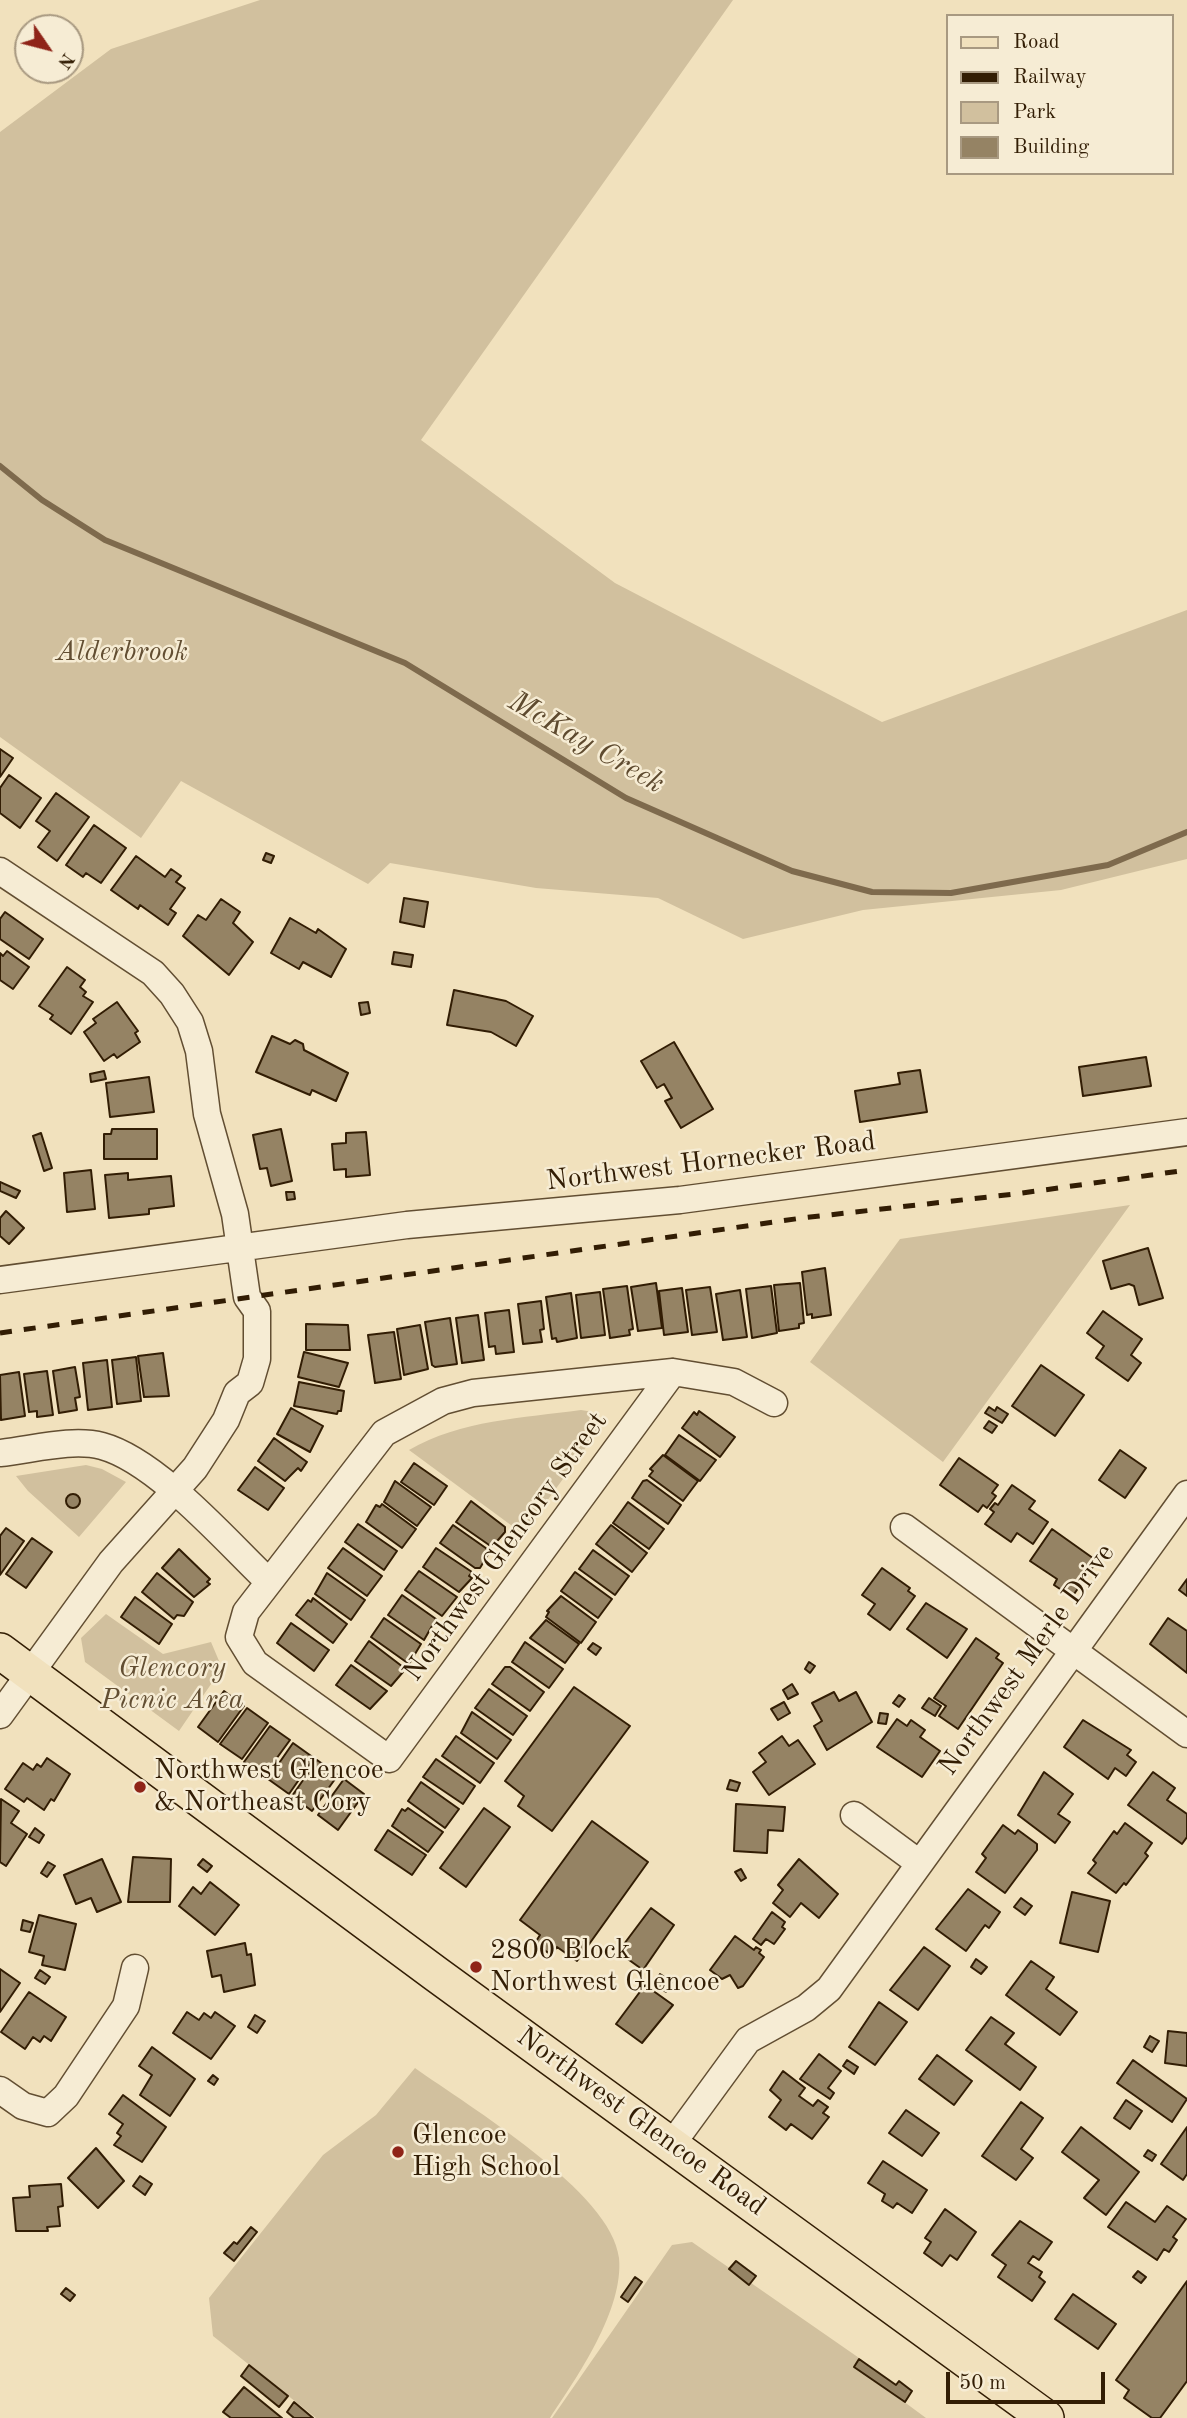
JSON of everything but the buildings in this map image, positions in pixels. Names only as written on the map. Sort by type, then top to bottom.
[{"type":"main road","name":"Northwest Glencoe Road","points":[[0,1650],[436,1974],[1046,2418]]},
{"type":"street","points":[[0,871],[153,973],[190,1022],[199,1051],[207,1114],[241,1247],[247,1297],[257,1311],[257,1359],[250,1383],[237,1393],[216,1437],[174,1492],[136,1531],[0,1715]]},
{"type":"street","name":"Northwest Hornecker Road","points":[[0,1280],[407,1225],[680,1200],[1187,1132]]},
{"type":"street","points":[[0,1453],[76,1445],[101,1446],[136,1461],[174,1492],[268,1581],[356,1465],[391,1429],[443,1401],[473,1393],[673,1372],[734,1382],[774,1404]]},
{"type":"street","name":"Northwest Glencory Street","points":[[268,1581],[246,1612],[239,1637],[255,1663],[389,1759],[673,1372]]},
{"type":"street","name":"Northwest Merle Drive","points":[[672,2144],[748,2040],[806,2008],[829,1989],[1187,1494]]},
{"type":"street","points":[[904,1527],[1187,1734]]},
{"type":"street","points":[[854,1815],[919,1863]]},
{"type":"street","points":[[0,2090],[23,2106],[48,2113],[66,2096],[127,2006],[135,1968]]},
{"type":"green space","name":"Alderbrook","points":[[260,0],[733,0],[421,440],[615,583],[882,722],[1187,610],[1187,859],[1061,890],[863,910],[743,939],[658,898],[536,888],[390,863],[368,884],[181,781],[141,838],[0,737],[0,132],[64,84],[84,84],[84,69],[111,49]]},
{"type":"green space","points":[[1130,1205],[943,1462],[810,1362],[900,1239]]},
{"type":"green space","points":[[581,1410],[593,1412],[597,1418],[597,1432],[523,1534],[409,1450],[429,1440],[471,1426]]},
{"type":"green space","points":[[86,1465],[102,1469],[126,1482],[79,1537],[28,1491],[16,1476]]},
{"type":"green space","name":"Glencory Picnic Area","points":[[106,1614],[163,1654],[211,1642],[222,1668],[179,1731],[85,1662],[81,1638]]},
{"type":"green space","points":[[415,2068],[534,2152],[592,2206],[610,2232],[619,2258],[619,2278],[614,2299],[585,2363],[550,2418],[316,2418],[213,2336],[209,2298],[323,2155],[376,2115]]},
{"type":"green space","points":[[692,2242],[862,2360],[857,2367],[926,2418],[552,2418],[672,2245]]},
{"type":"waterway","name":"McKay Creek","points":[[0,466],[42,500],[105,540],[405,663],[626,798],[792,871],[872,892],[951,893],[1108,865],[1187,832]]},
{"type":"railway","points":[[0,1333],[802,1218],[1015,1194],[1187,1170]]},
{"type":"place","name":"Northwest Glencoe & Northeast Cory","points":[[140,1787]]},
{"type":"place","name":"2800 Block Northwest Glencoe","points":[[476,1967]]},
{"type":"place","name":"Glencoe High School","points":[[398,2152]]}]
